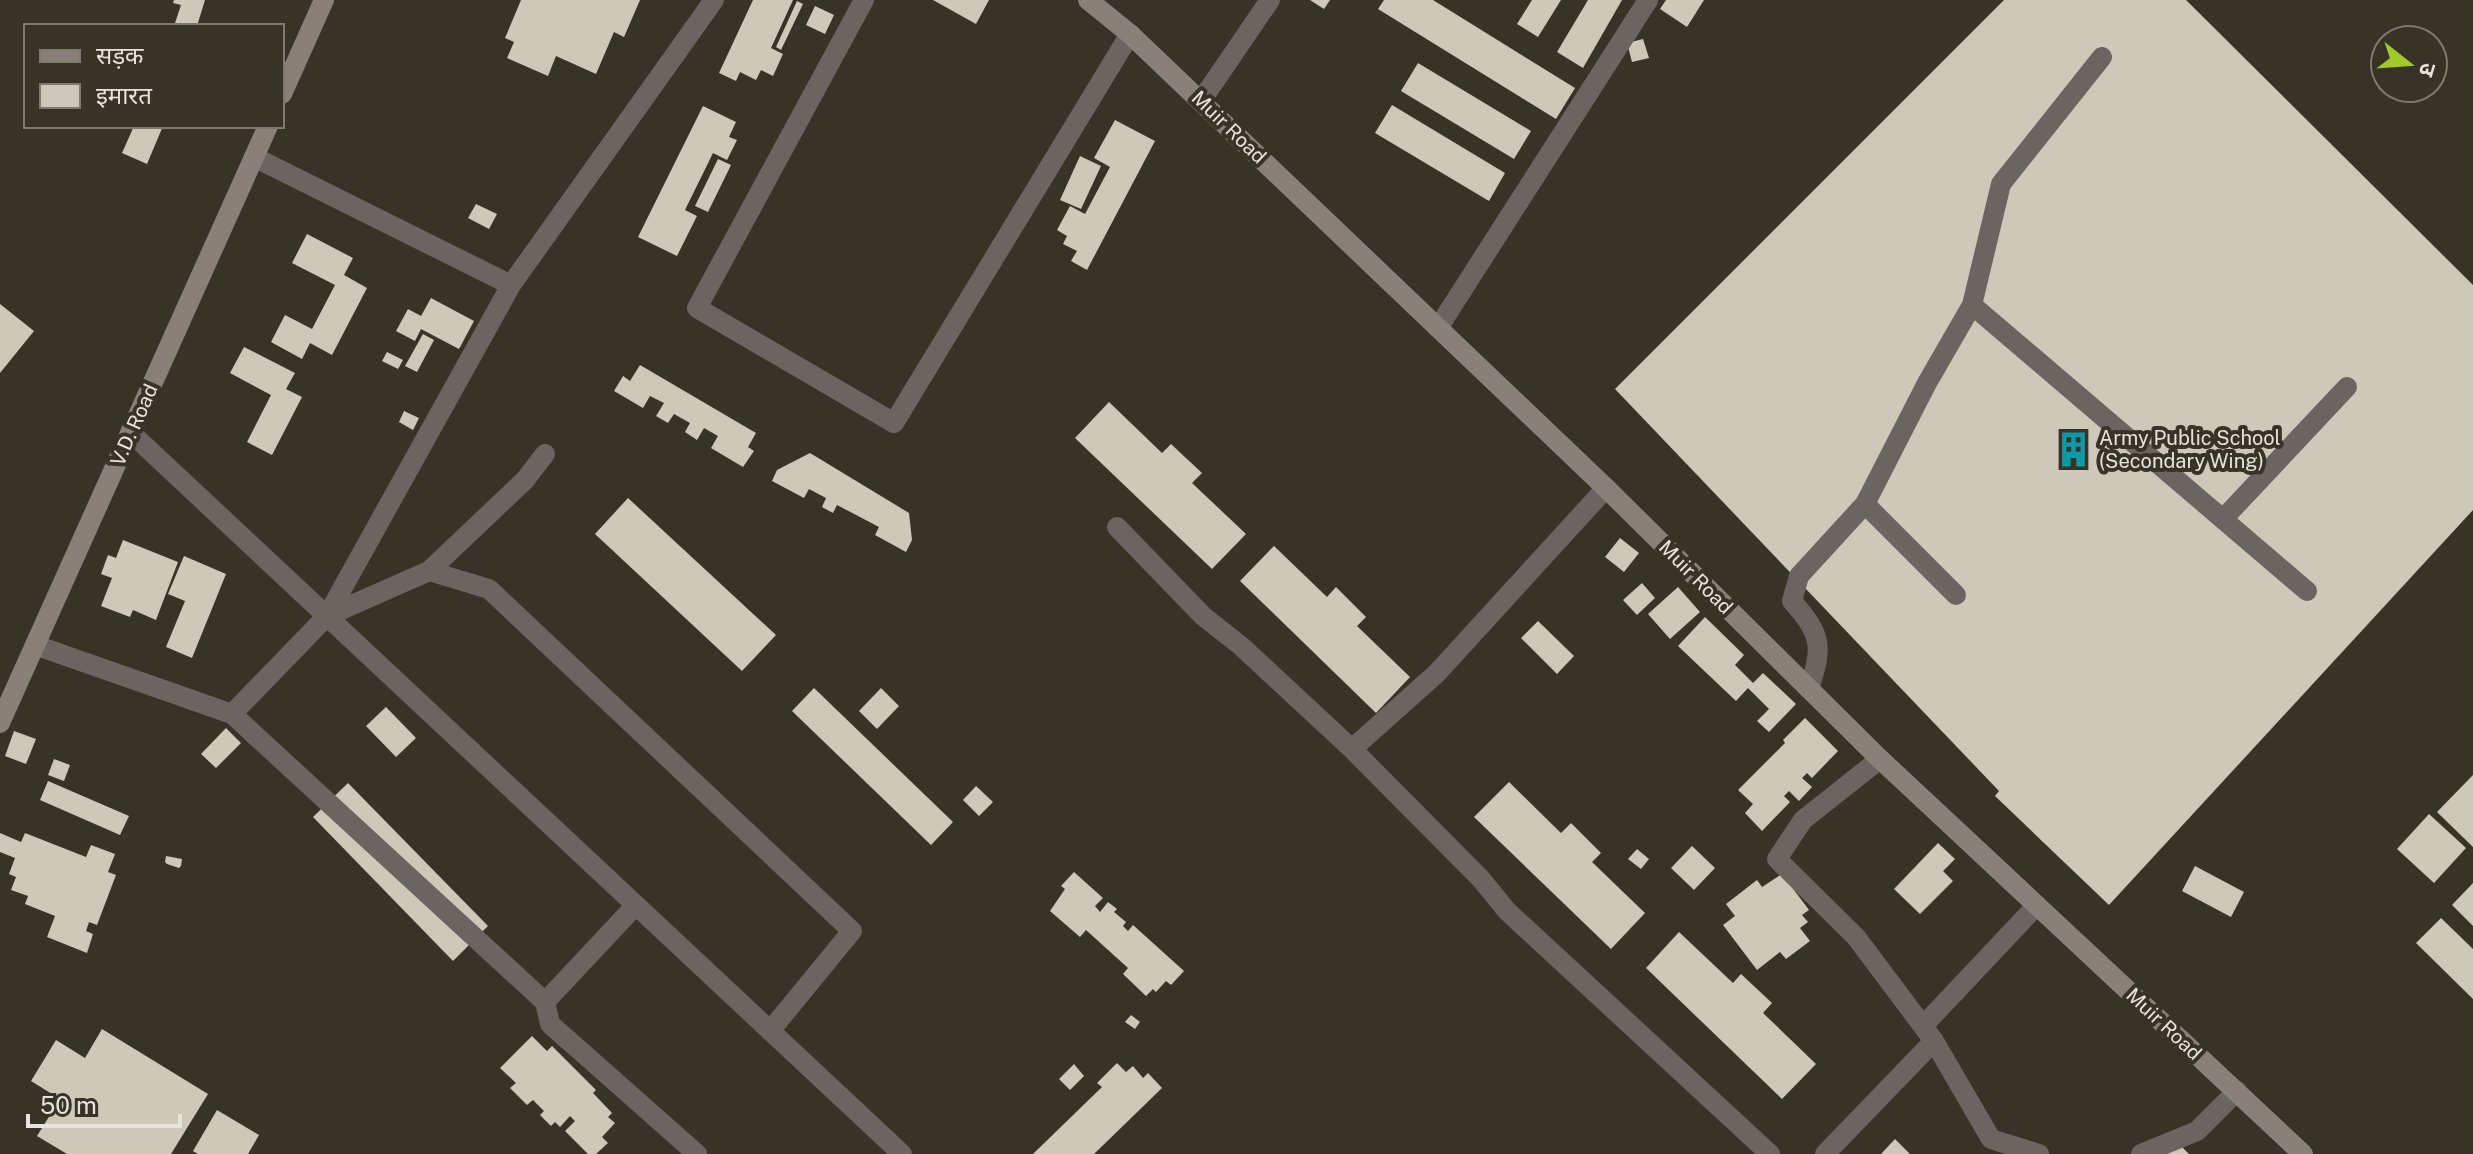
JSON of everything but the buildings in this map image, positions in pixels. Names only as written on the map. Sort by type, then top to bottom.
[{"type":"main road","points":[[284,90],[324,0]]},
{"type":"main road","name":"Muir Road","points":[[1088,0],[1130,34],[1606,488],[1880,759],[2303,1154]]},
{"type":"main road","name":"V.D. Road","points":[[0,723],[267,128]]},
{"type":"street","points":[[232,714],[327,616],[511,285],[714,0]]},
{"type":"street","points":[[864,0],[697,308],[894,423],[1130,34]]},
{"type":"street","points":[[1201,101],[1270,0]]},
{"type":"street","points":[[1438,328],[1648,0]]},
{"type":"street","points":[[1809,689],[1817,663],[1816,631],[1792,601],[1799,576],[1865,504],[1927,383],[1972,305],[2001,184],[2102,57]]},
{"type":"street","points":[[254,157],[511,285]]},
{"type":"street","points":[[1972,305],[2307,591]]},
{"type":"street","points":[[2223,519],[2347,387]]},
{"type":"street","points":[[130,432],[902,1154]]},
{"type":"street","points":[[327,616],[429,571],[525,480],[545,454]]},
{"type":"street","points":[[1352,749],[1437,673],[1606,488]]},
{"type":"street","points":[[1865,504],[1956,595]]},
{"type":"street","points":[[1117,527],[1203,616],[1241,646],[1352,749],[1481,879],[1507,911],[1770,1154]]},
{"type":"street","points":[[429,571],[489,589],[852,931],[770,1031]]},
{"type":"street","points":[[35,645],[232,714],[545,1002],[550,1024],[697,1154]]},
{"type":"street","points":[[1880,759],[1803,820],[1777,859],[1856,937],[1928,1034],[1991,1139],[2039,1154]]},
{"type":"street","points":[[545,1002],[636,905]]},
{"type":"street","points":[[1825,1154],[2037,905]]},
{"type":"street","points":[[2141,1154],[2197,1131],[2237,1091]]},
{"type":"place","name":"Army Public School (Secondary Wing)","points":[[2073,449]]}]
